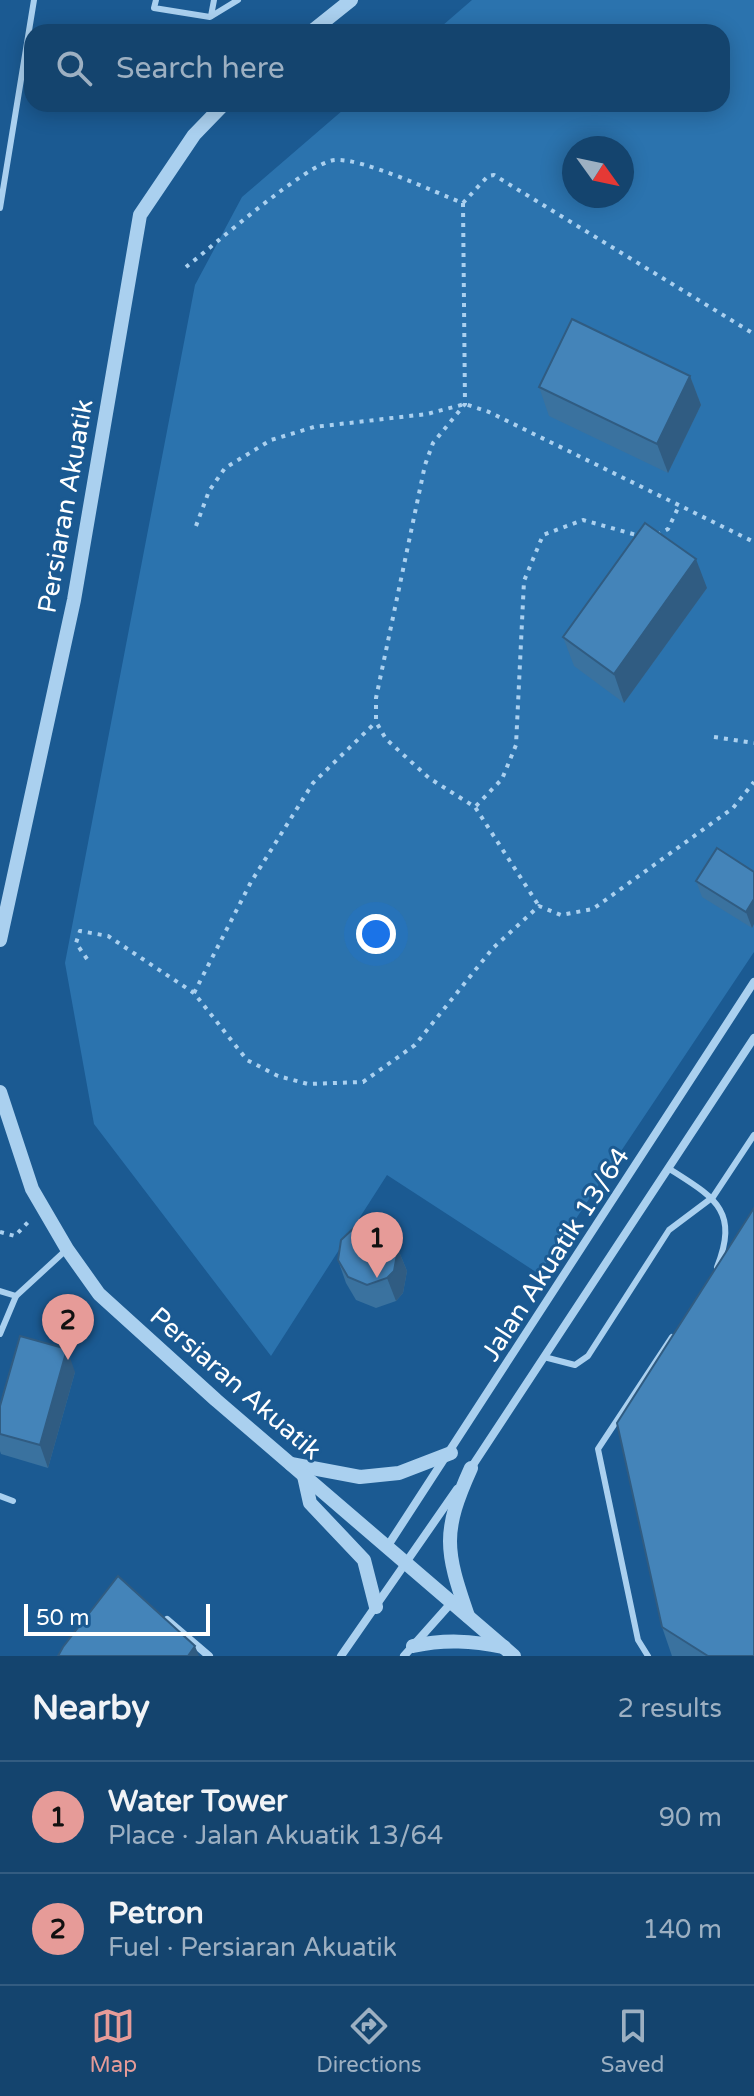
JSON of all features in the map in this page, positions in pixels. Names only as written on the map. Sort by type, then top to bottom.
[{"type":"street","points":[[321,24],[351,0]]},
{"type":"street","name":"Persiaran Akuatik","points":[[0,940],[74,600],[140,215],[194,135],[216,112]]},
{"type":"street","name":"Jalan Akuatik 13/64","points":[[387,1547],[451,1453],[754,982]]},
{"type":"street","name":"Jalan Akuatik 13/64","points":[[341,1656],[407,1564],[754,1038]]},
{"type":"street","name":"Persiaran Akuatik","points":[[0,1092],[32,1189],[67,1249],[99,1294],[290,1464],[509,1652]]},
{"type":"street","points":[[290,1464],[360,1477],[399,1473],[451,1453]]},
{"type":"street","points":[[468,1616],[453,1572],[448,1541],[451,1511],[471,1468]]},
{"type":"street","points":[[304,1476],[310,1503],[364,1560],[376,1607]]},
{"type":"street","points":[[409,1651],[452,1602]]},
{"type":"street","points":[[157,1612],[209,1656]]},
{"type":"street","points":[[409,1651],[437,1641],[470,1641],[509,1652]]},
{"type":"lane","points":[[30,24],[34,0]]},
{"type":"lane","points":[[156,0],[154,8],[210,17],[238,0]]},
{"type":"lane","points":[[210,17],[214,0]]},
{"type":"lane","points":[[0,208],[24,61]]},
{"type":"lane","points":[[544,1357],[575,1365],[588,1356],[669,1230],[713,1197],[754,1135]]},
{"type":"lane","points":[[668,1168],[713,1197],[725,1216],[728,1241],[716,1270]]},
{"type":"lane","points":[[0,1334],[16,1296],[45,1266],[67,1249]]},
{"type":"lane","points":[[0,1291],[16,1296]]},
{"type":"lane","points":[[648,1656],[638,1640],[598,1449],[674,1334]]},
{"type":"lane","points":[[0,1496],[13,1501]]},
{"type":"path","points":[[186,267],[308,172],[333,160],[353,162],[463,203]]},
{"type":"path","points":[[754,334],[504,179],[488,176],[463,203],[465,404],[433,443],[425,465],[376,698],[376,722],[386,739],[429,778],[475,807],[539,906],[561,915],[593,909],[733,808],[754,782]]},
{"type":"path","points":[[196,526],[209,491],[225,468],[271,440],[314,427],[427,414],[465,404],[489,412],[678,508],[754,542]]},
{"type":"path","points":[[475,807],[502,779],[516,745],[524,581],[543,535],[583,520],[631,536],[662,535],[678,508]]},
{"type":"path","points":[[194,993],[251,882],[313,783],[376,722]]},
{"type":"path","points":[[714,737],[754,743]]},
{"type":"path","points":[[87,959],[76,943],[80,931],[108,936],[194,993],[247,1060],[278,1076],[308,1084],[363,1082],[415,1045],[493,948],[539,906]]},
{"type":"path","points":[[0,1232],[15,1236],[42,1206]]},
{"type":"shaded area","points":[[472,0],[754,0],[754,952],[539,1274],[387,1175],[271,1356],[94,1124],[65,963],[195,285],[242,197],[341,112],[730,112],[730,24],[444,24]]},
{"type":"building","points":[[572,319],[690,376],[657,444],[539,387]]},
{"type":"building","points":[[645,523],[696,559],[614,674],[563,637]]},
{"type":"building","points":[[717,848],[754,872],[754,899],[746,912],[696,881]]},
{"type":"building","points":[[754,1208],[754,1656],[708,1656],[662,1627],[617,1423]]},
{"type":"building","points":[[366,1224],[387,1230],[398,1249],[394,1271],[387,1278],[367,1285],[348,1277],[338,1260],[341,1240],[356,1226]]},
{"type":"building","points":[[20,1336],[67,1349],[40,1445],[0,1434],[0,1406]]},
{"type":"building","points":[[118,1576],[195,1646],[188,1656],[58,1656]]},
{"type":"place","name":"Water Tower","points":[[377,1278]]},
{"type":"place","name":"Petron","points":[[68,1360]]}]
